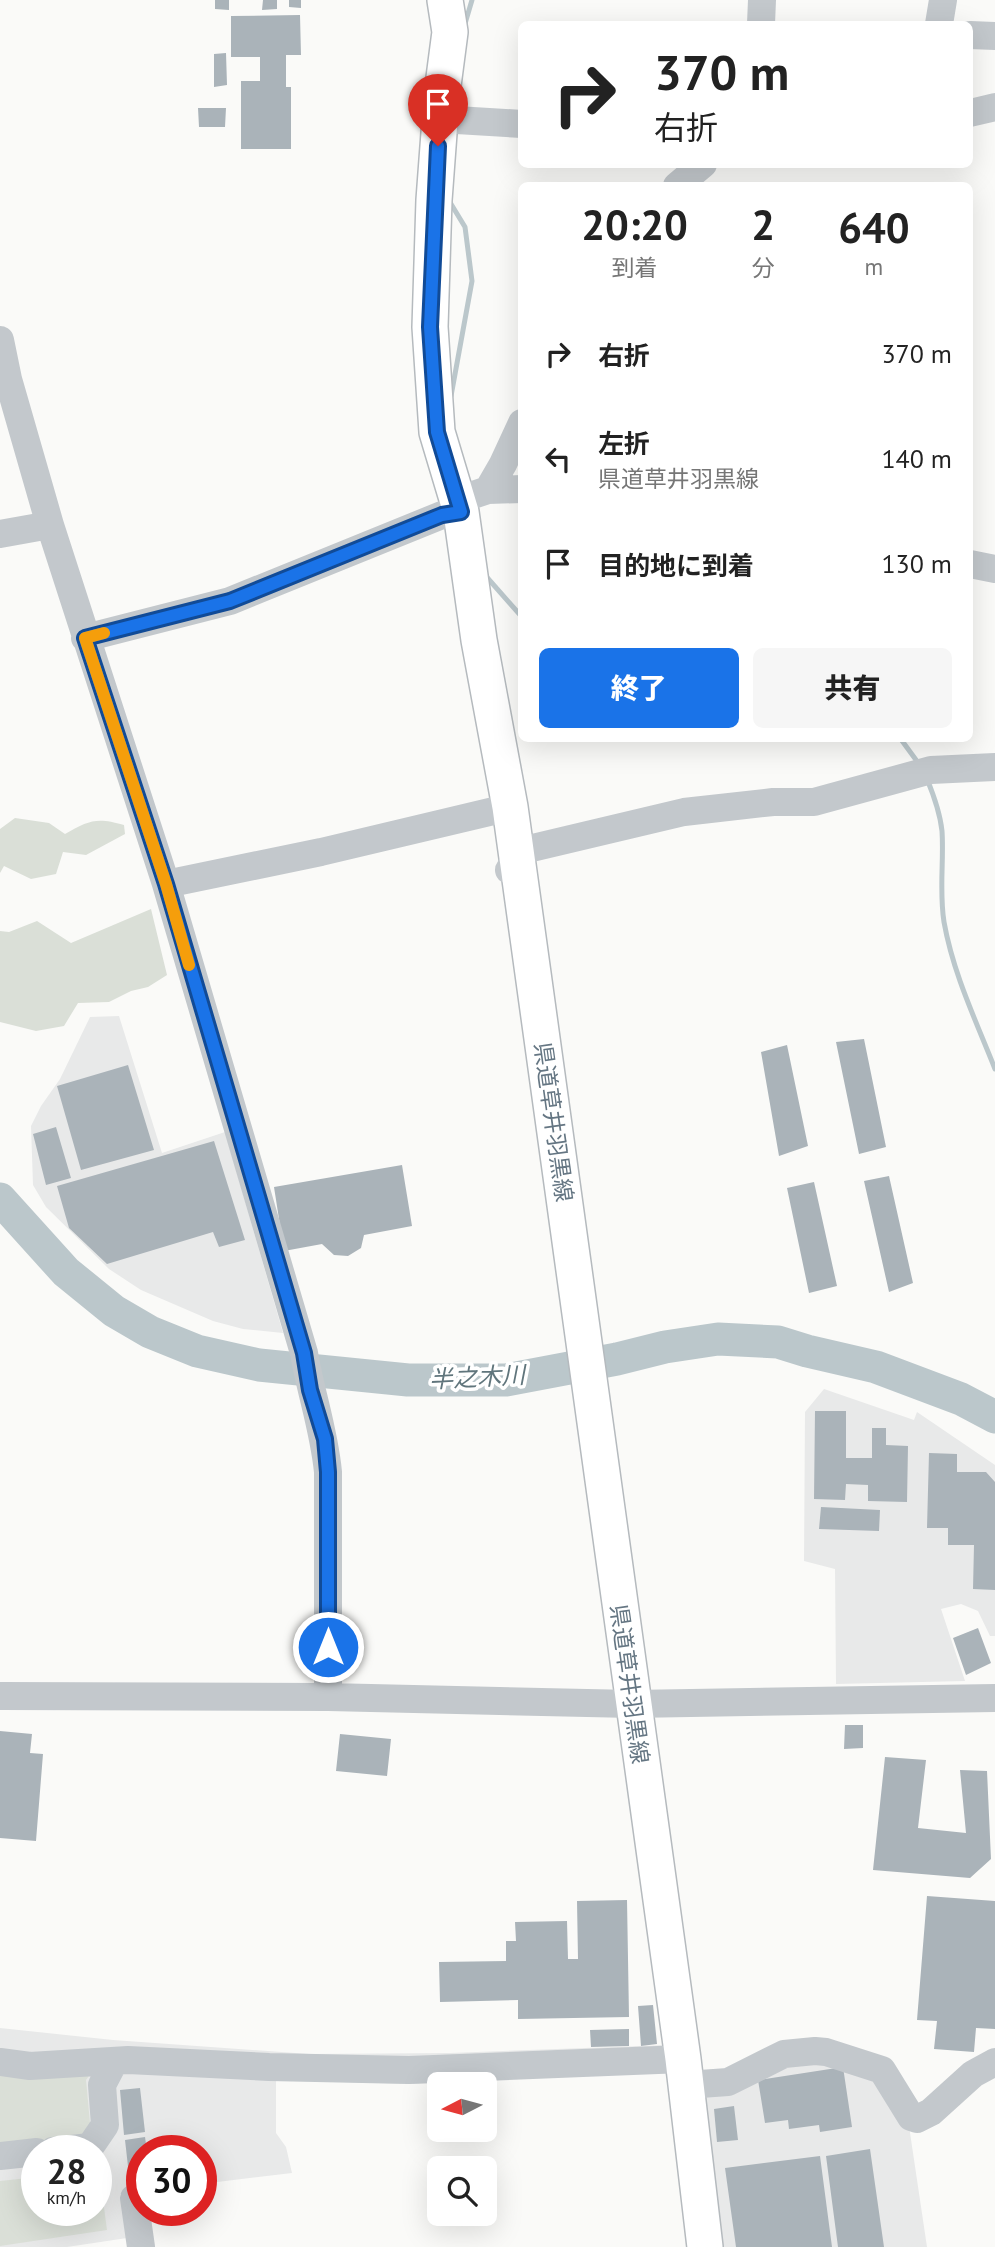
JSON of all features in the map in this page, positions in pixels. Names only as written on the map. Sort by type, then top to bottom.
[{"type":"main road","name":"県道草井羽黒線","points":[[445,0],[450,32],[434,200],[430,327],[437,432],[469,500],[478,640],[510,807],[513,865],[584,1347],[684,2072],[705,2247]]},
{"type":"street","points":[[761,21],[762,0]]},
{"type":"street","points":[[940,21],[943,0]]},
{"type":"street","points":[[973,35],[995,36]]},
{"type":"street","points":[[973,112],[995,107]]},
{"type":"street","points":[[440,120],[518,124]]},
{"type":"street","points":[[0,340],[8,379],[50,525],[166,884],[304,1353],[310,1390],[325,1439],[328,1472],[328,1697]]},
{"type":"street","points":[[469,500],[503,464],[518,432]]},
{"type":"street","points":[[85,638],[230,601],[442,515],[469,500],[518,490]]},
{"type":"street","points":[[0,534],[50,525]]},
{"type":"street","points":[[973,565],[995,569]]},
{"type":"street","points":[[513,865],[528,849],[684,812],[773,802],[814,802],[931,770],[995,766]]},
{"type":"street","points":[[166,884],[321,852],[510,807]]},
{"type":"street","points":[[0,1696],[328,1697],[632,1704],[995,1698]]},
{"type":"street","points":[[0,2062],[30,2066],[128,2060],[269,2067],[684,2072],[728,2082],[784,2054],[816,2051],[882,2070],[911,2117],[917,2119],[931,2112],[972,2074],[995,2062]]},
{"type":"street","points":[[99,2135],[106,2125],[102,2085],[114,2062]]},
{"type":"street","points":[[0,2156],[21,2154]]},
{"type":"street","points":[[138,2226],[141,2247]]},
{"type":"shaded area","points":[[15,818],[49,823],[65,834],[87,823],[107,821],[124,825],[125,834],[86,855],[63,852],[56,874],[31,879],[4,866],[0,873],[0,829]]},
{"type":"shaded area","points":[[151,909],[167,975],[148,987],[131,991],[109,1002],[78,1003],[64,1026],[36,1031],[0,1022],[0,931],[9,932],[37,921],[71,943]]},
{"type":"shaded area","points":[[119,1016],[162,1153],[225,1132],[283,1333],[243,1329],[213,1321],[141,1290],[109,1269],[46,1207],[33,1185],[31,1126],[41,1106],[60,1079],[90,1017]]},
{"type":"shaded area","points":[[824,1389],[914,1420],[917,1412],[995,1465],[995,1636],[990,1636],[978,1611],[961,1604],[941,1609],[965,1681],[836,1684],[835,1569],[804,1561],[805,1412]]},
{"type":"shaded area","points":[[0,2028],[113,2040],[309,2054],[450,2053],[668,2045],[653,2072],[497,2080],[497,2072],[427,2072],[427,2083],[412,2084],[276,2080],[276,2133],[286,2147],[292,2173],[217,2182],[217,2135],[126,2135],[126,2193],[120,2194],[127,2238],[67,2247],[0,2247]]},
{"type":"shaded area","points":[[815,2056],[879,2077],[909,2126],[927,2247],[722,2247],[701,2089]]},
{"type":"shaded area","points":[[0,2068],[91,2073],[86,2080],[90,2123],[82,2135],[21,2135],[21,2144],[0,2147]]},
{"type":"shaded area","points":[[21,2179],[21,2226],[106,2226],[107,2230],[0,2246],[0,2181]]},
{"type":"building","points":[[215,0],[229,0],[229,10],[215,9]]},
{"type":"building","points":[[263,0],[277,0],[277,9],[262,10]]},
{"type":"building","points":[[289,0],[301,0],[301,8],[289,7]]},
{"type":"building","points":[[300,15],[301,55],[286,55],[286,87],[291,87],[291,149],[241,149],[241,81],[260,81],[260,57],[231,57],[231,16]]},
{"type":"building","points":[[226,53],[227,85],[214,87],[214,54]]},
{"type":"building","points":[[198,108],[226,108],[225,127],[199,127]]},
{"type":"building","points":[[864,1039],[886,1147],[859,1154],[836,1042]]},
{"type":"building","points":[[787,1045],[808,1146],[779,1156],[761,1052]]},
{"type":"building","points":[[128,1065],[154,1150],[81,1170],[57,1086]]},
{"type":"building","points":[[56,1127],[71,1178],[46,1185],[33,1134]]},
{"type":"building","points":[[214,1141],[245,1240],[219,1247],[213,1232],[107,1264],[69,1228],[57,1186]]},
{"type":"building","points":[[402,1165],[412,1226],[364,1235],[361,1248],[348,1256],[334,1255],[322,1244],[284,1251],[274,1187]]},
{"type":"building","points":[[889,1176],[913,1283],[889,1292],[864,1181]]},
{"type":"building","points":[[814,1182],[837,1286],[809,1293],[787,1188]]},
{"type":"building","points":[[815,1411],[846,1411],[846,1458],[872,1458],[872,1428],[886,1428],[886,1445],[908,1446],[907,1502],[868,1501],[868,1485],[846,1484],[845,1500],[814,1499]]},
{"type":"building","points":[[929,1453],[957,1454],[957,1472],[986,1472],[995,1482],[995,1590],[973,1589],[974,1545],[948,1545],[948,1528],[927,1528]]},
{"type":"building","points":[[821,1507],[880,1510],[879,1531],[819,1529]]},
{"type":"building","points":[[978,1628],[991,1663],[966,1675],[953,1638]]},
{"type":"building","points":[[845,1725],[863,1725],[863,1748],[844,1749]]},
{"type":"building","points":[[0,1731],[32,1734],[30,1753],[43,1754],[36,1841],[0,1838]]},
{"type":"building","points":[[340,1734],[391,1739],[387,1776],[336,1771]]},
{"type":"building","points":[[885,1757],[926,1760],[918,1828],[966,1833],[960,1770],[987,1771],[991,1859],[970,1878],[873,1870]]},
{"type":"building","points":[[927,1896],[995,1901],[995,2029],[976,2028],[974,2052],[934,2049],[937,2021],[917,2020]]},
{"type":"building","points":[[627,1900],[629,2017],[518,2019],[518,2000],[440,2002],[439,1962],[506,1961],[506,1941],[516,1941],[515,1922],[567,1921],[568,1959],[578,1959],[577,1901]]},
{"type":"building","points":[[653,2005],[657,2044],[641,2046],[638,2006]]},
{"type":"building","points":[[629,2029],[629,2046],[591,2047],[590,2030]]},
{"type":"building","points":[[843,2067],[852,2127],[820,2132],[819,2125],[789,2129],[788,2120],[765,2123],[758,2080]]},
{"type":"building","points":[[140,2088],[145,2132],[124,2135],[120,2090]]},
{"type":"building","points":[[734,2106],[738,2140],[717,2142],[714,2109]]},
{"type":"building","points":[[870,2149],[884,2247],[838,2247],[826,2156]]},
{"type":"building","points":[[820,2156],[832,2247],[736,2247],[725,2168]]},
{"type":"waterway","points":[[464,27],[472,0]]},
{"type":"waterway","points":[[448,199],[465,227],[472,281],[451,396]]},
{"type":"waterway","points":[[484,574],[518,612]]},
{"type":"waterway","points":[[903,742],[919,764]]},
{"type":"waterway","points":[[927,779],[942,831],[942,899],[948,941],[966,997],[995,1069]]},
{"type":"waterway","name":"半之木川","points":[[0,1199],[66,1272],[114,1311],[150,1332],[197,1351],[259,1365],[408,1380],[506,1380],[665,1347],[718,1339],[778,1342],[876,1367],[961,1399],[995,1417]]},
{"type":"slow traffic","points":[[104,633],[85,638],[166,884],[189,965]]},
{"type":"route","points":[[328,1647],[328,1472],[325,1439],[310,1390],[304,1353],[166,884],[85,638],[230,601],[442,515],[461,512],[437,432],[430,327],[438,146]]}]
